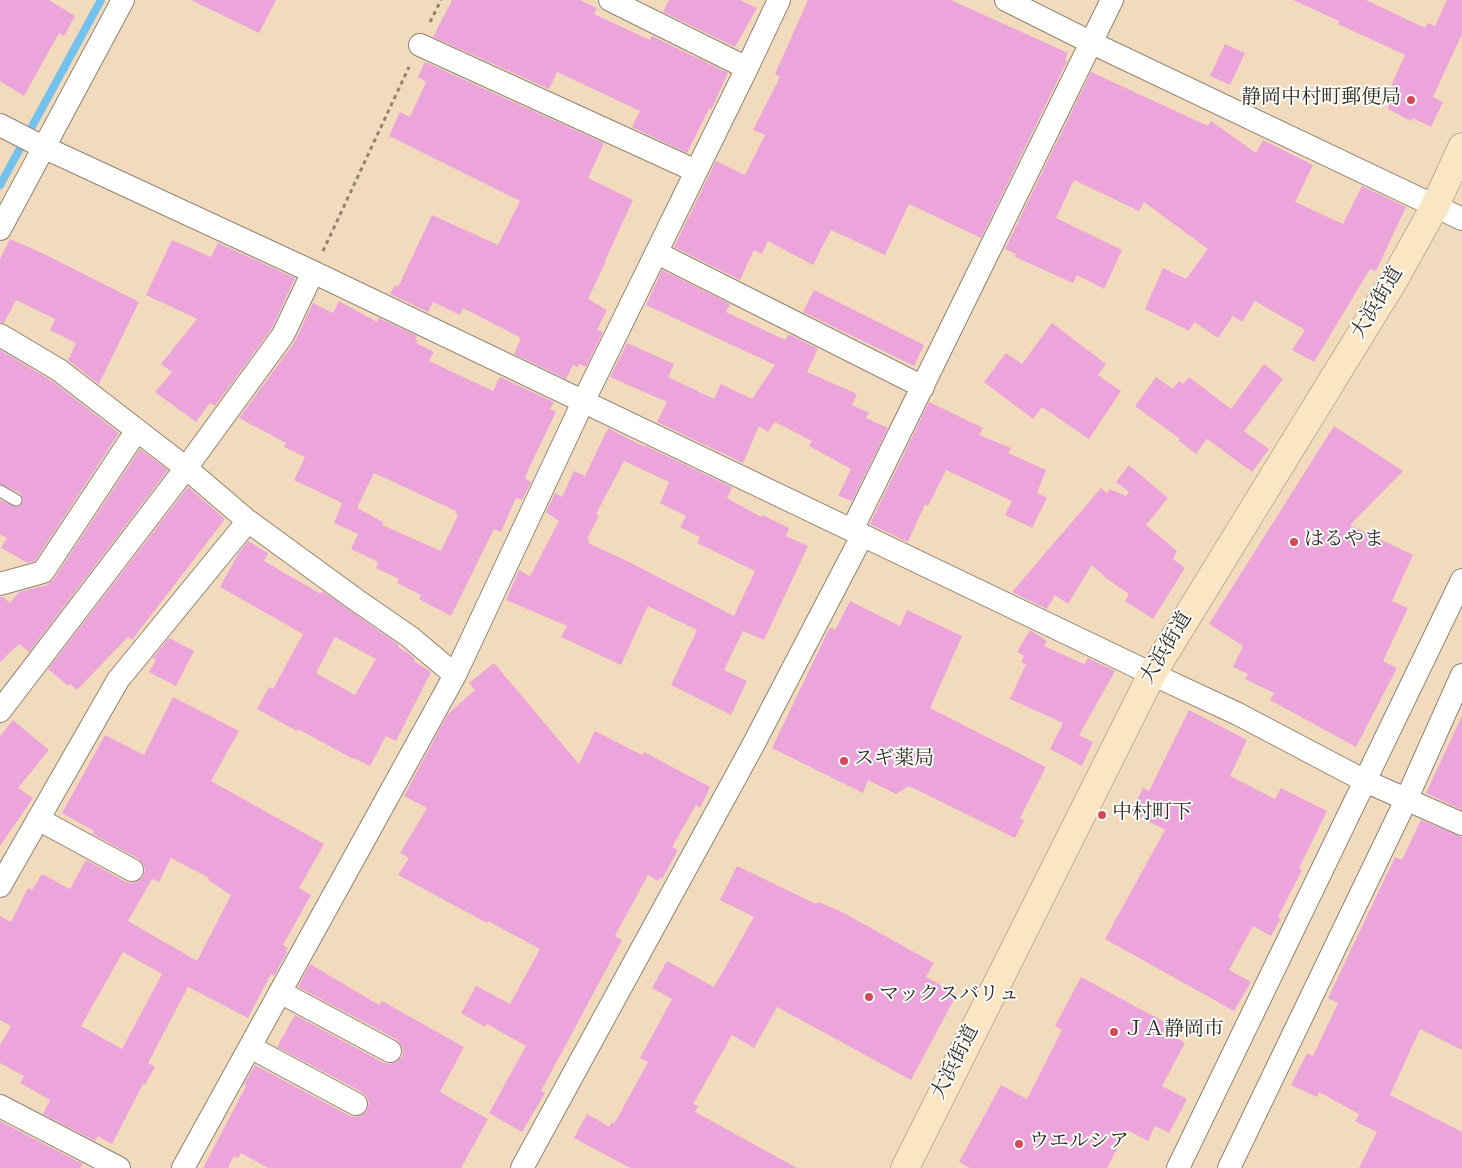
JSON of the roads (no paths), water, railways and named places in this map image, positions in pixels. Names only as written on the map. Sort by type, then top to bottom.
[{"type":"street","points":[[0,229],[42,147],[123,0]]},
{"type":"street","points":[[610,0],[649,9],[748,68]]},
{"type":"street","points":[[183,1168],[455,675],[583,402],[748,68],[779,0]]},
{"type":"street","points":[[1006,0],[1092,43],[1462,218]]},
{"type":"street","points":[[522,1168],[751,749],[857,533],[922,387],[1112,0]]},
{"type":"street","points":[[420,45],[696,171]]},
{"type":"street","points":[[6,129],[313,272],[1238,714],[1365,781],[1462,824]]},
{"type":"street","name":"大浜街道","points":[[905,1168],[1152,674],[1394,280],[1435,206],[1462,147]]},
{"type":"street","points":[[657,253],[922,387]]},
{"type":"street","points":[[0,711],[186,468],[283,335],[313,272]]},
{"type":"street","points":[[0,335],[59,370],[186,468],[248,521],[354,599],[410,636],[455,675]]},
{"type":"street","points":[[0,584],[43,572],[137,430]]},
{"type":"street","points":[[0,886],[118,680],[248,521]]},
{"type":"street","points":[[1178,1168],[1462,580]]},
{"type":"street","points":[[1228,1168],[1406,798],[1462,675]]},
{"type":"street","points":[[38,819],[132,870]]},
{"type":"street","points":[[280,992],[390,1051]]},
{"type":"street","points":[[250,1047],[356,1104]]},
{"type":"street","points":[[0,1106],[119,1168]]},
{"type":"lane","points":[[0,491],[16,500]]},
{"type":"waterway","points":[[0,185],[101,0]]},
{"type":"place","name":"静岡中村町郵便局","points":[[1411,100]]},
{"type":"place","name":"はるやま","points":[[1294,542]]},
{"type":"place","name":"スギ薬局","points":[[844,761]]},
{"type":"place","name":"中村町下","points":[[1102,815]]},
{"type":"place","name":"マックスバリュ","points":[[869,997]]},
{"type":"place","name":"ＪＡ静岡市","points":[[1114,1032]]},
{"type":"place","name":"ウエルシア","points":[[1019,1144]]}]
